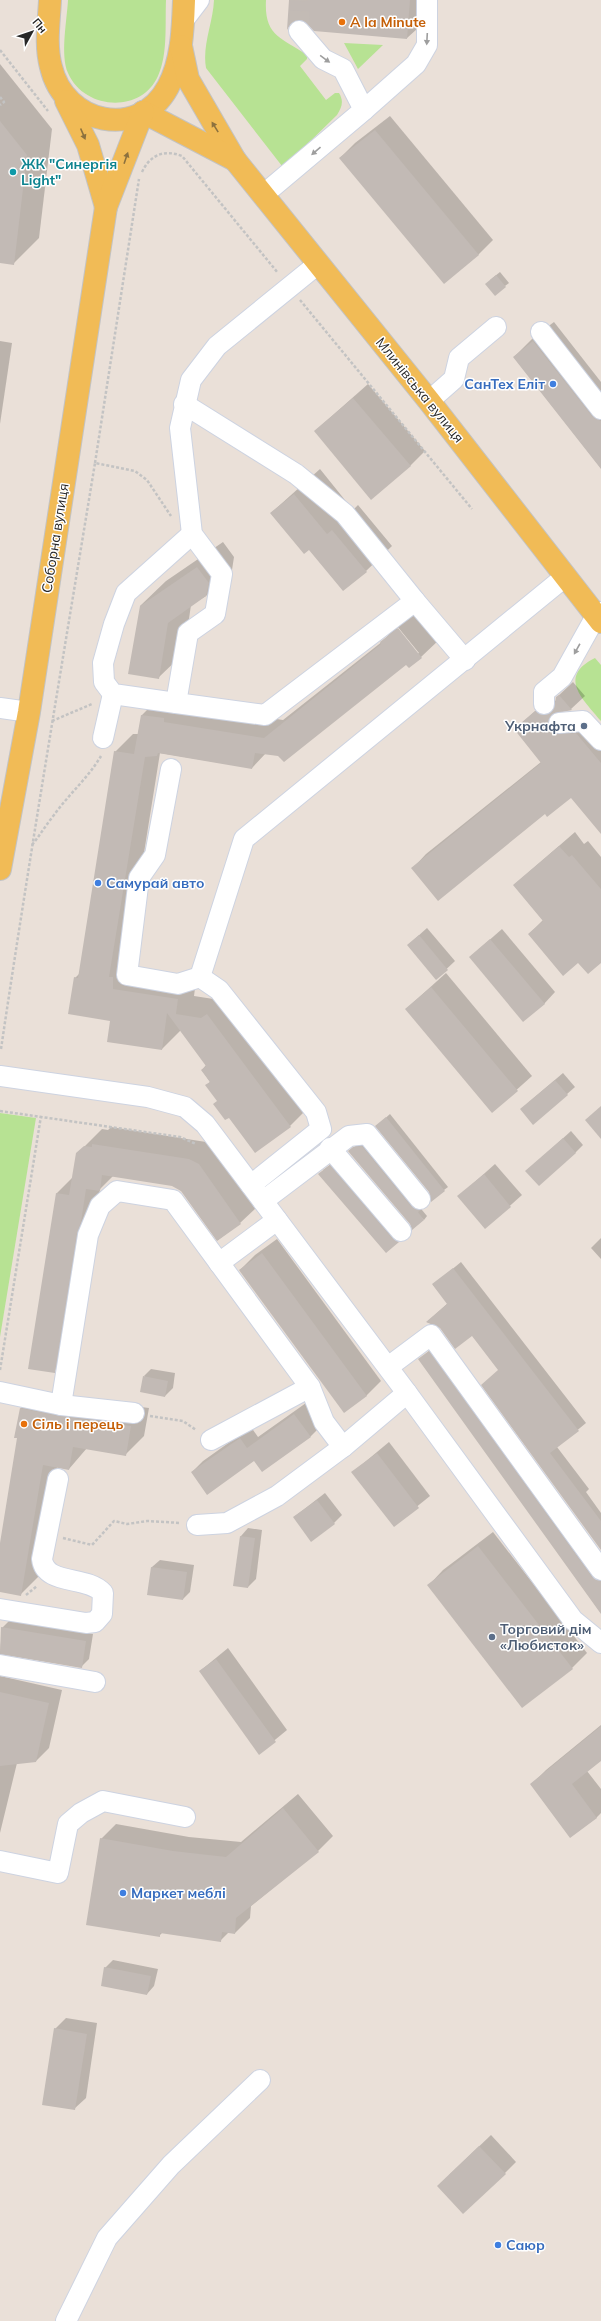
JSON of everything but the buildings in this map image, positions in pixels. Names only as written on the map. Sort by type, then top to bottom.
[{"type":"main road","points":[[50,0],[48,48],[51,68],[58,88],[72,104],[91,116],[110,120],[127,118],[142,112],[159,99],[168,88],[174,74],[181,46],[184,0]]},
{"type":"main road","name":"Млинівська вулиця","points":[[181,46],[188,79],[235,160],[429,401],[599,617]]},
{"type":"main road","name":"Соборна вулиця","points":[[58,88],[88,145],[106,207]]},
{"type":"main road","name":"Соборна вулиця","points":[[0,869],[29,712],[106,207],[142,112]]},
{"type":"main road","name":"Млинівська вулиця","points":[[142,112],[235,160]]},
{"type":"street","points":[[183,22],[199,0]]},
{"type":"street","points":[[263,195],[416,64],[427,45],[427,0]]},
{"type":"street","points":[[299,31],[323,59],[343,69],[364,110]]},
{"type":"street","points":[[176,703],[188,634],[215,614],[222,574],[192,534],[180,428],[184,404],[191,380],[217,346],[318,264]]},
{"type":"street","points":[[429,401],[454,380],[459,358],[496,327]]},
{"type":"street","points":[[542,332],[601,409]]},
{"type":"street","points":[[184,404],[296,474],[345,514],[464,660]]},
{"type":"street","points":[[192,534],[126,593],[103,663],[104,682],[113,694],[265,715],[415,601]]},
{"type":"street","points":[[200,977],[244,839],[566,576]]},
{"type":"street","points":[[544,704],[544,692],[562,677],[599,617]]},
{"type":"street","points":[[103,738],[113,694]]},
{"type":"street","points":[[0,708],[29,712]]},
{"type":"street","points":[[558,723],[583,721],[601,740]]},
{"type":"street","points":[[171,769],[155,855],[139,878],[127,975],[178,984],[200,977]]},
{"type":"street","points":[[200,977],[219,990],[316,1112],[321,1129],[257,1193]]},
{"type":"street","points":[[0,1076],[148,1097],[185,1107],[204,1124],[388,1366],[573,1620],[601,1643]]},
{"type":"street","points":[[257,1193],[349,1136],[366,1134],[420,1199]]},
{"type":"street","points":[[330,1148],[401,1231]]},
{"type":"street","points":[[61,1405],[88,1235],[100,1206],[117,1191],[173,1200],[310,1387],[324,1422],[343,1447]]},
{"type":"street","points":[[219,1264],[277,1220]]},
{"type":"street","points":[[388,1366],[431,1335],[601,1570]]},
{"type":"street","points":[[211,1440],[310,1387]]},
{"type":"street","points":[[0,1392],[61,1405],[134,1413]]},
{"type":"street","points":[[197,1525],[227,1523],[277,1496],[343,1447],[408,1393]]},
{"type":"street","points":[[0,1609],[86,1623],[95,1622],[102,1614],[104,1601],[103,1593],[97,1586],[52,1575],[43,1565],[47,1534],[58,1479]]},
{"type":"street","points":[[0,1665],[95,1682]]},
{"type":"street","points":[[0,1861],[58,1873],[68,1824],[81,1812],[103,1801],[184,1817]]},
{"type":"street","points":[[66,2321],[107,2238],[171,2165],[260,2080]]},
{"type":"path","points":[[0,50],[51,114]]},
{"type":"path","points":[[0,97],[4,102],[0,105]]},
{"type":"path","points":[[1,1049],[31,845],[45,778],[52,721],[95,463],[140,177],[151,158],[162,153],[171,152],[182,156],[472,509]]},
{"type":"path","points":[[95,463],[135,471],[146,480],[180,528],[192,534]]},
{"type":"path","points":[[52,721],[113,694]]},
{"type":"path","points":[[31,845],[42,834],[54,815],[91,772],[103,753],[103,738]]},
{"type":"path","points":[[0,1111],[180,1137],[199,1146]]},
{"type":"path","points":[[0,1370],[41,1116]]},
{"type":"path","points":[[134,1413],[183,1421],[211,1440]]},
{"type":"path","points":[[47,1534],[92,1545],[114,1521],[127,1524],[147,1521],[197,1525]]},
{"type":"path","points":[[24,1597],[52,1575]]},
{"type":"green space","points":[[68,0],[166,0],[165,49],[158,76],[150,88],[139,97],[126,102],[113,103],[99,100],[86,94],[76,85],[68,73],[64,57]]},
{"type":"green space","points":[[214,0],[266,0],[266,12],[271,28],[282,39],[307,55],[307,59],[300,66],[326,100],[335,93],[339,93],[341,96],[342,104],[337,115],[291,160],[282,166],[206,68],[205,51]]},
{"type":"green space","points":[[344,43],[383,45],[358,69]]},
{"type":"green space","points":[[595,658],[601,665],[601,721],[581,696],[575,680],[577,673],[584,665]]},
{"type":"green space","points":[[0,1113],[36,1118],[0,1337]]},
{"type":"tunnel","points":[[299,31],[300,0]]},
{"type":"tunnel","points":[[544,704],[559,723]]},
{"type":"place","name":"A la Minute","points":[[342,22]]},
{"type":"place","name":"ЖК \"Синергія Light\"","points":[[13,172]]},
{"type":"place","name":"СанТех Еліт","points":[[553,384]]},
{"type":"place","name":"Укрнафта","points":[[584,726]]},
{"type":"place","name":"Самурай авто","points":[[98,883]]},
{"type":"place","name":"Сіль і перець","points":[[24,1424]]},
{"type":"place","name":"Торговий дім «Любисток»","points":[[492,1637]]},
{"type":"place","name":"Маркет меблі","points":[[123,1893]]},
{"type":"place","name":"Саюр","points":[[498,2245]]}]
